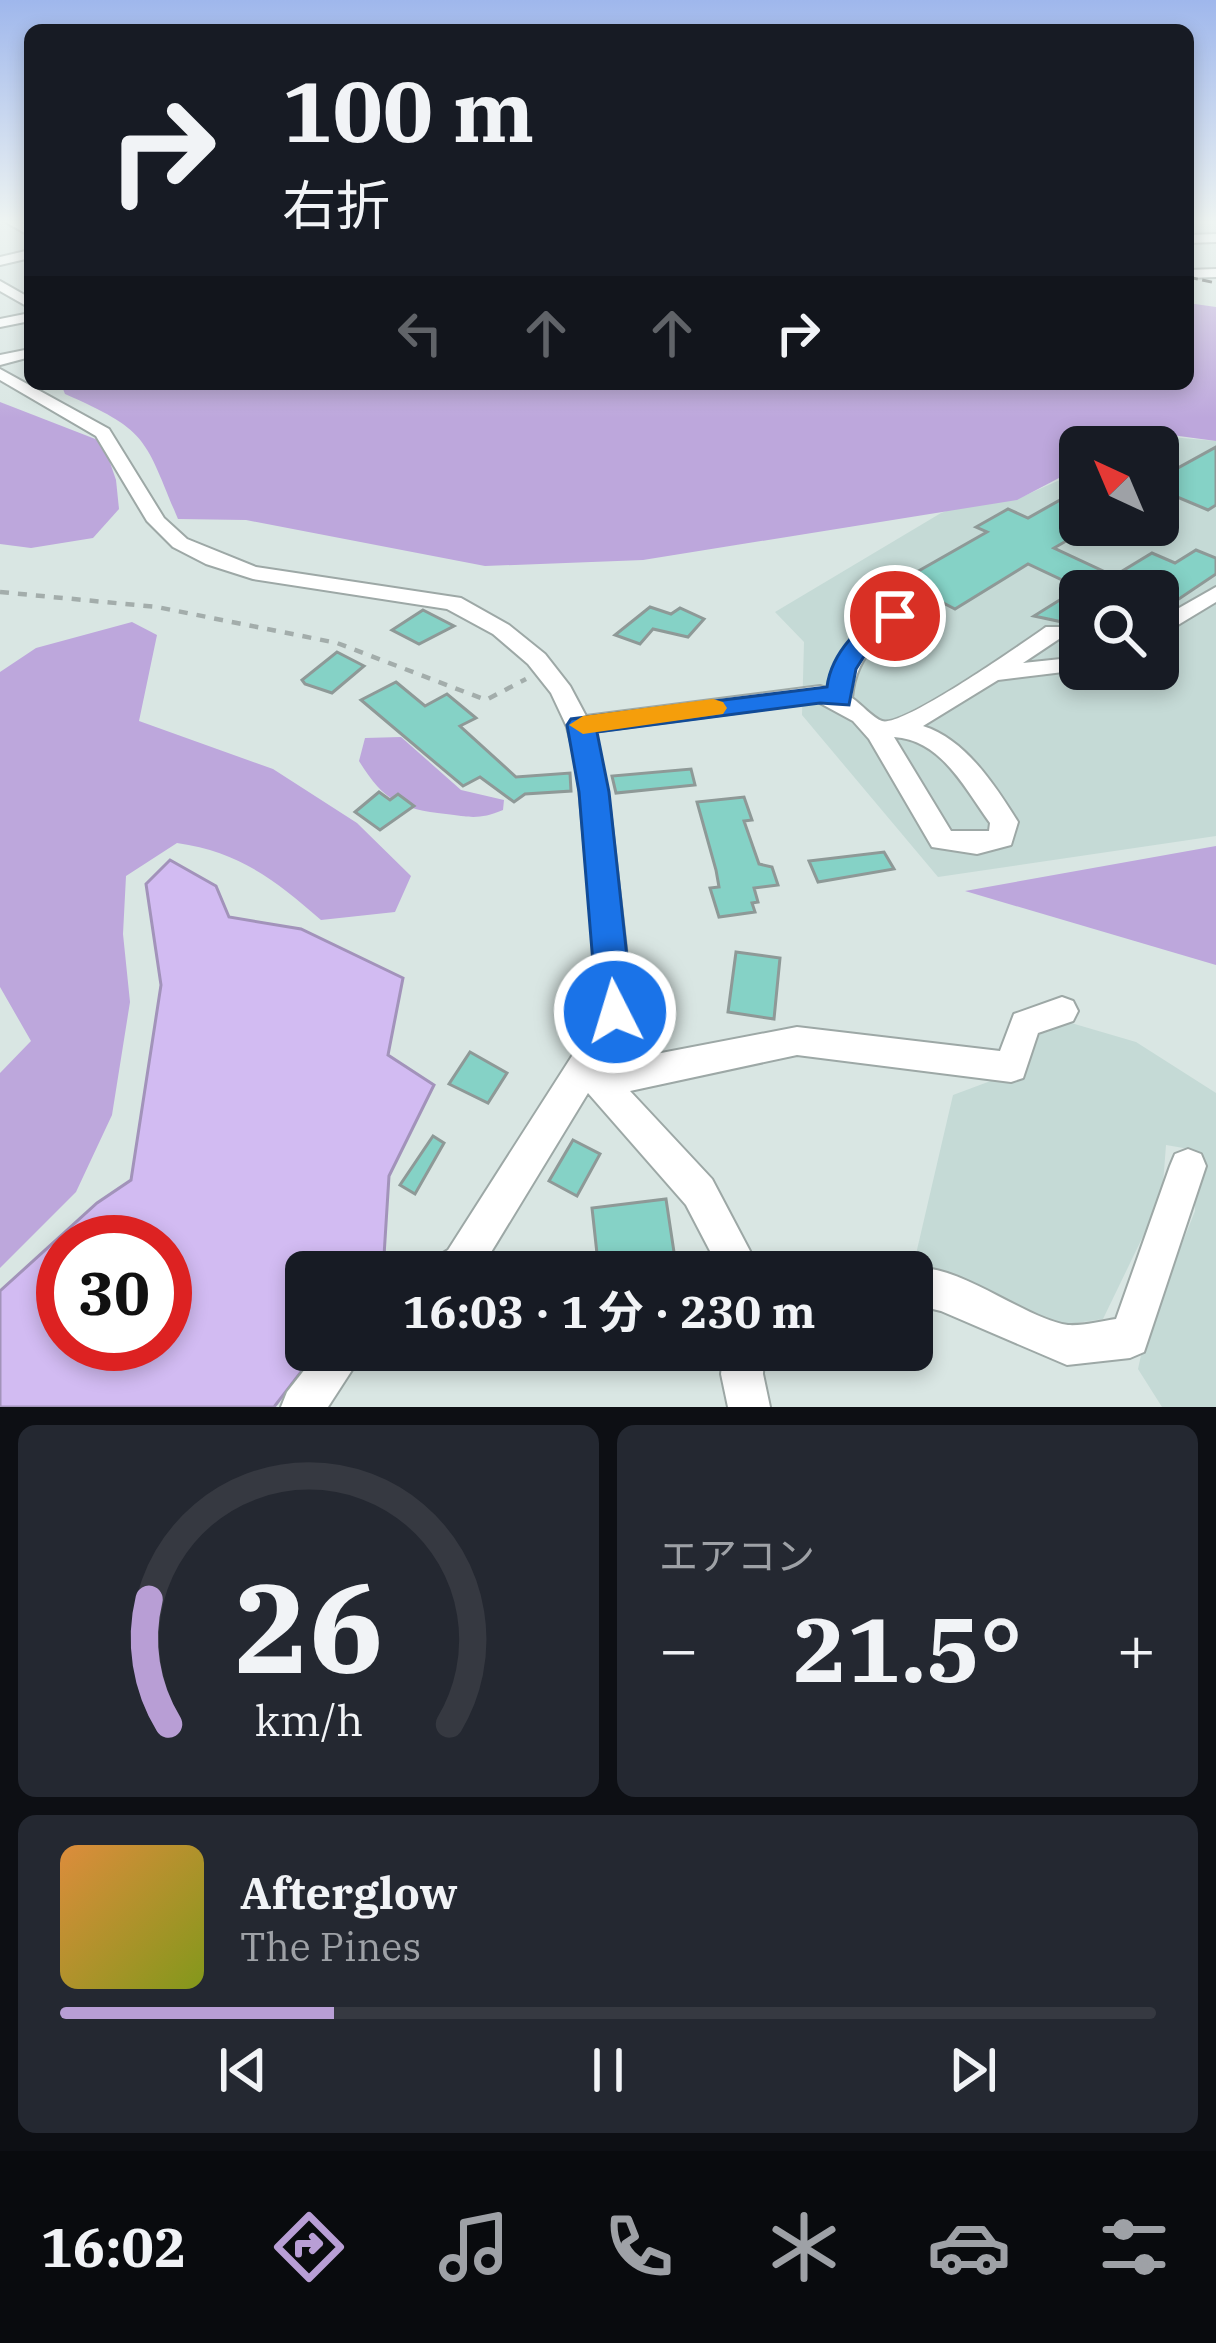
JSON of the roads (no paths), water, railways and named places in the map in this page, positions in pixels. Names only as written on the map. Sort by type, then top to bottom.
[{"type":"street","points":[[36,390],[104,433],[157,521],[180,543],[253,573],[407,592],[453,603],[504,631],[546,669],[569,698],[581,725],[594,792],[615,1012],[594,1074],[471,1251]]},
{"type":"street","points":[[1179,617],[1216,593]]},
{"type":"street","points":[[840,699],[843,669],[858,645],[923,602]]},
{"type":"street","points":[[889,728],[992,673],[1054,632]]},
{"type":"street","points":[[992,673],[1059,666]]},
{"type":"street","points":[[581,725],[820,694],[840,699],[889,728],[939,739],[1004,822],[1001,838],[977,844],[942,840],[889,728]]},
{"type":"street","points":[[594,1074],[797,1041],[1010,1067],[1025,1024],[1063,1011]]},
{"type":"street","points":[[594,1074],[698,1192],[730,1251]]},
{"type":"street","points":[[933,1290],[1067,1345],[1130,1338],[1188,1166]]},
{"type":"street","points":[[302,1407],[329,1371]]},
{"type":"street","points":[[742,1371],[748,1407]]}]
